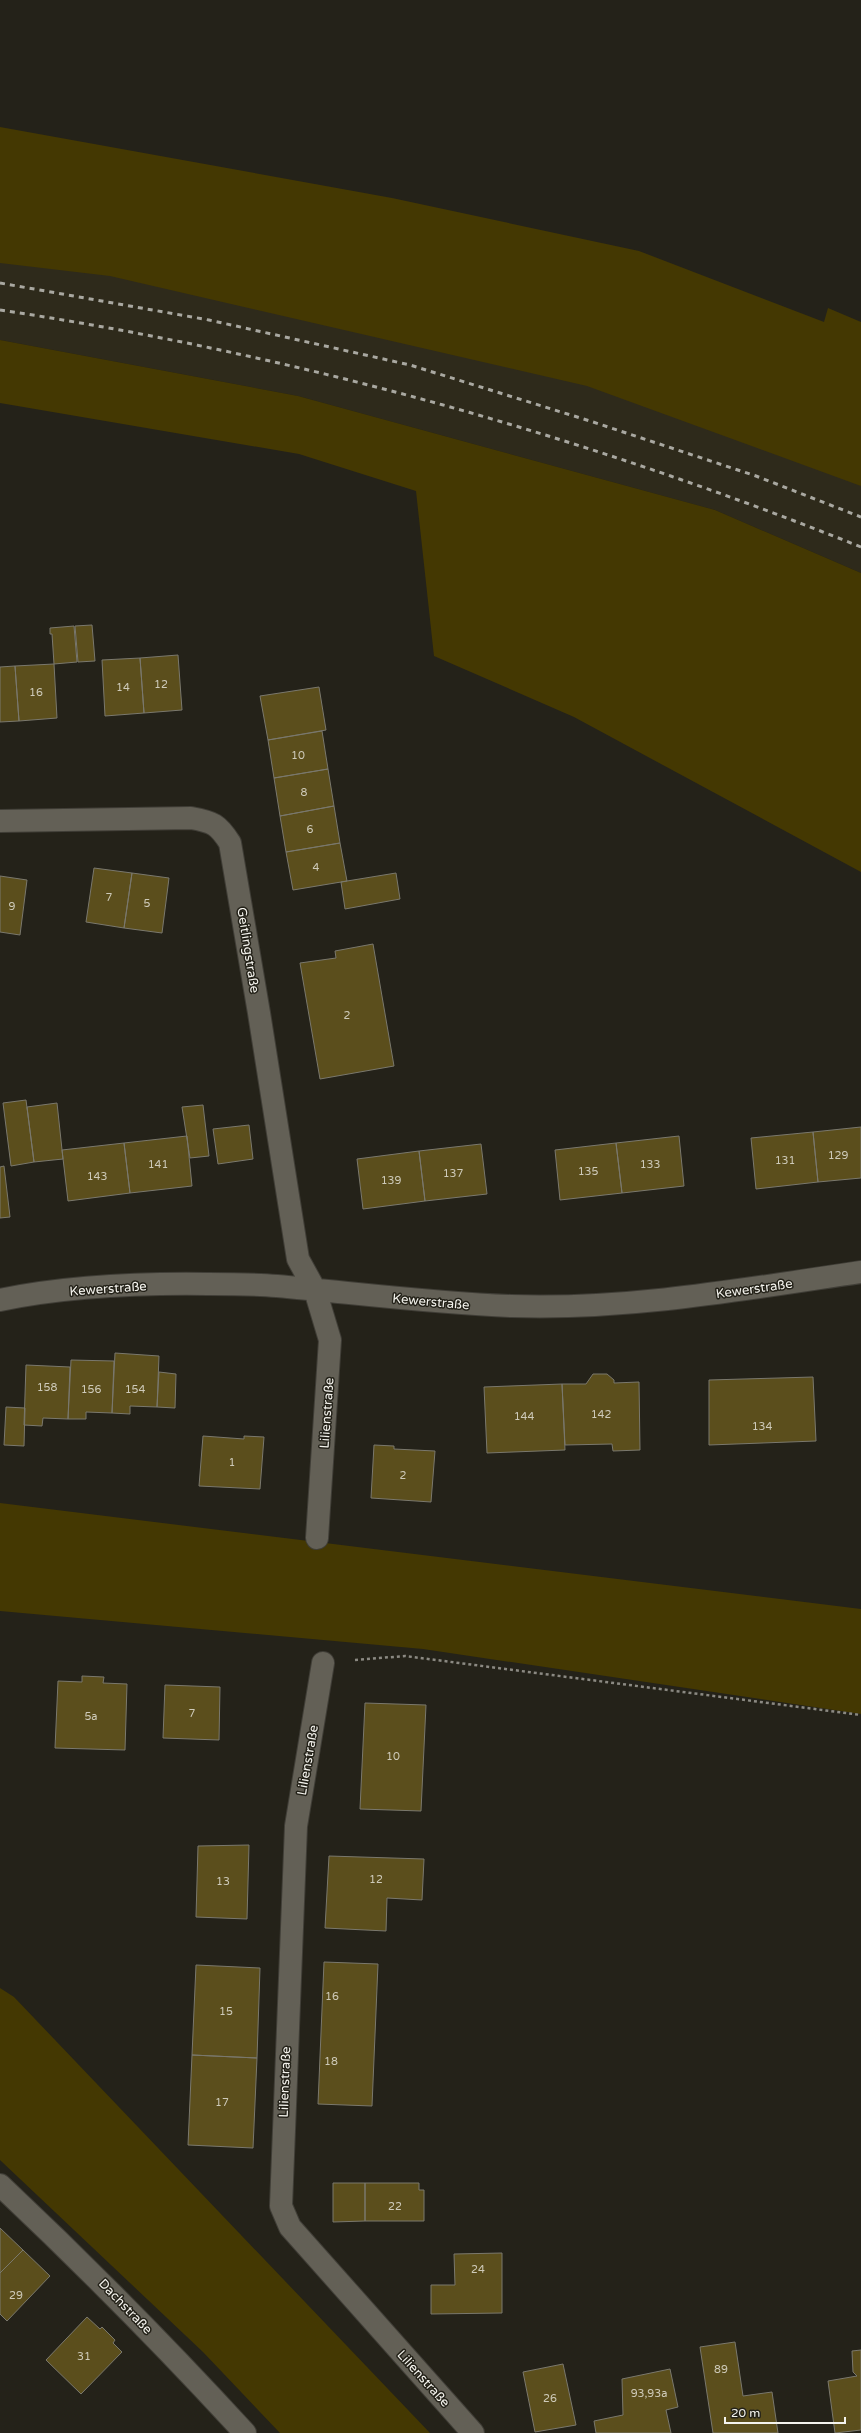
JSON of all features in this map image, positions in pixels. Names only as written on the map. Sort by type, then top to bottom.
[{"type":"street","name":"Geitlingstraße","points":[[0,821],[191,818],[210,822],[221,829],[230,843],[233,856],[298,1259],[315,1290]]},
{"type":"street","name":"Kewerstraße","points":[[0,1300],[69,1290],[125,1285],[241,1285],[315,1290],[466,1304],[555,1306],[684,1298],[861,1272]]},
{"type":"street","name":"Lilienstraße","points":[[315,1290],[330,1340],[317,1538]]},
{"type":"street","name":"Lilienstraße","points":[[323,1663],[296,1826],[281,2206],[290,2227],[473,2433]]},
{"type":"street","name":"Dachstraße","points":[[0,2185],[134,2314],[245,2433]]},
{"type":"path","points":[[323,1663],[405,1656],[861,1715]]},
{"type":"shaded area","points":[[0,127],[392,198],[639,251],[824,322],[828,308],[861,322],[861,486],[587,386],[110,276],[0,263]]},
{"type":"shaded area","points":[[0,193],[861,405],[861,573],[715,510],[298,396],[0,340]]},
{"type":"shaded area","points":[[0,340],[298,396],[715,510],[861,573],[861,872],[574,717],[434,656],[416,491],[299,454],[0,403]]},
{"type":"shaded area","points":[[0,1503],[861,1609],[861,1714],[423,1649],[0,1611]]},
{"type":"shaded area","points":[[0,1988],[14,1997],[430,2433],[280,2433],[203,2352],[0,2160]]},
{"type":"building","points":[[92,625],[95,661],[78,662],[75,626]]},
{"type":"building","points":[[74,626],[77,662],[54,664],[52,634],[50,634],[50,628]]},
{"type":"building","points":[[178,655],[182,710],[144,713],[140,658]]},
{"type":"building","points":[[140,658],[144,713],[105,716],[102,660]]},
{"type":"building","points":[[54,664],[57,718],[19,721],[15,666]]},
{"type":"building","points":[[15,666],[19,721],[0,722],[0,667]]},
{"type":"building","points":[[319,687],[326,730],[268,740],[260,696]]},
{"type":"building","points":[[322,731],[328,769],[274,778],[268,740]]},
{"type":"building","points":[[328,769],[334,806],[280,816],[274,778]]},
{"type":"building","points":[[334,806],[340,843],[286,852],[280,816]]},
{"type":"building","points":[[340,843],[347,881],[293,890],[286,852]]},
{"type":"building","points":[[94,868],[132,873],[124,928],[86,922]]},
{"type":"building","points":[[132,873],[169,878],[162,933],[124,928]]},
{"type":"building","points":[[396,873],[400,899],[345,909],[341,882]]},
{"type":"building","points":[[0,876],[27,880],[20,935],[0,932]]},
{"type":"building","points":[[373,944],[394,1066],[320,1079],[300,963],[336,958],[335,951]]},
{"type":"building","points":[[26,1100],[34,1162],[11,1166],[3,1103]]},
{"type":"building","points":[[57,1103],[63,1159],[34,1162],[27,1107]]},
{"type":"building","points":[[203,1105],[209,1156],[190,1158],[182,1107]]},
{"type":"building","points":[[249,1125],[253,1159],[218,1164],[213,1129]]},
{"type":"building","points":[[861,1127],[861,1178],[818,1182],[813,1132]]},
{"type":"building","points":[[813,1132],[818,1182],[756,1189],[751,1138]]},
{"type":"building","points":[[187,1136],[192,1186],[130,1193],[124,1143]]},
{"type":"building","points":[[679,1136],[684,1186],[622,1193],[616,1143]]},
{"type":"building","points":[[124,1143],[130,1193],[68,1201],[62,1150]]},
{"type":"building","points":[[616,1143],[622,1193],[560,1200],[555,1150]]},
{"type":"building","points":[[481,1144],[487,1194],[425,1201],[419,1151]]},
{"type":"building","points":[[419,1151],[425,1201],[363,1209],[357,1159]]},
{"type":"building","points":[[4,1166],[10,1217],[0,1218],[0,1167]]},
{"type":"building","points":[[115,1353],[159,1356],[157,1407],[130,1406],[130,1414],[112,1413]]},
{"type":"building","points":[[71,1360],[114,1361],[112,1413],[86,1412],[86,1419],[68,1419]]},
{"type":"building","points":[[26,1365],[70,1367],[68,1419],[43,1418],[42,1426],[24,1425]]},
{"type":"building","points":[[159,1372],[176,1374],[175,1408],[157,1407]]},
{"type":"building","points":[[593,1374],[607,1374],[614,1380],[614,1383],[639,1382],[640,1450],[613,1451],[612,1444],[565,1445],[562,1384],[586,1384]]},
{"type":"building","points":[[813,1377],[816,1441],[709,1445],[709,1380]]},
{"type":"building","points":[[562,1384],[565,1450],[487,1453],[484,1387]]},
{"type":"building","points":[[6,1407],[25,1408],[24,1446],[4,1445]]},
{"type":"building","points":[[203,1436],[244,1439],[244,1436],[264,1437],[260,1489],[199,1486]]},
{"type":"building","points":[[374,1445],[394,1446],[394,1449],[435,1451],[431,1502],[371,1498]]},
{"type":"building","points":[[82,1676],[104,1677],[103,1683],[127,1684],[125,1750],[55,1748],[58,1681],[82,1682]]},
{"type":"building","points":[[165,1685],[220,1687],[219,1740],[163,1738]]},
{"type":"building","points":[[365,1703],[426,1705],[421,1811],[360,1809]]},
{"type":"building","points":[[249,1845],[247,1919],[196,1917],[198,1846]]},
{"type":"building","points":[[329,1856],[424,1859],[422,1900],[387,1898],[386,1931],[325,1928]]},
{"type":"building","points":[[324,1962],[378,1964],[372,2106],[318,2104]]},
{"type":"building","points":[[196,1965],[260,1968],[257,2058],[192,2055]]},
{"type":"building","points":[[192,2055],[257,2058],[253,2148],[188,2145]]},
{"type":"building","points":[[333,2183],[365,2183],[365,2221],[333,2222]]},
{"type":"building","points":[[365,2183],[419,2183],[419,2190],[424,2190],[424,2221],[365,2221]]},
{"type":"building","points":[[0,2228],[23,2250],[0,2273]]},
{"type":"building","points":[[23,2250],[50,2276],[7,2321],[0,2314],[0,2273]]},
{"type":"building","points":[[502,2253],[502,2313],[431,2314],[431,2285],[455,2285],[454,2254]]},
{"type":"building","points":[[87,2317],[100,2329],[102,2327],[115,2340],[113,2343],[122,2352],[81,2394],[46,2360]]},
{"type":"building","points":[[735,2342],[743,2396],[772,2392],[778,2433],[713,2433],[700,2347]]},
{"type":"building","points":[[861,2350],[861,2430],[835,2433],[828,2381],[857,2376],[853,2372],[852,2351]]},
{"type":"building","points":[[563,2364],[576,2425],[535,2432],[523,2372]]},
{"type":"building","points":[[670,2369],[678,2407],[666,2410],[671,2433],[596,2433],[594,2421],[623,2415],[622,2379]]},
{"type":"railway","points":[[0,283],[209,320],[410,365],[590,421],[756,476],[861,517]]},
{"type":"railway","points":[[0,310],[110,328],[220,350],[329,375],[437,403],[545,435],[651,469],[757,507],[861,547]]}]
